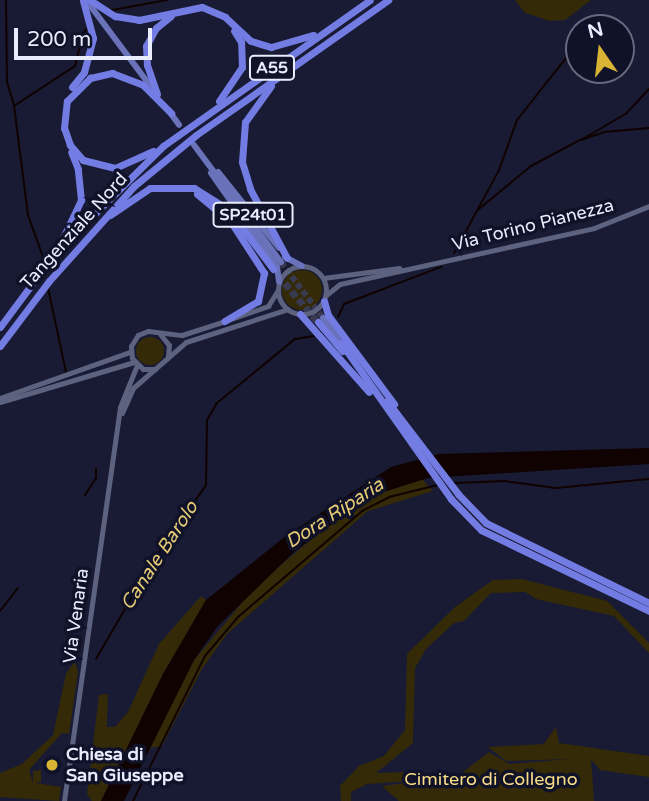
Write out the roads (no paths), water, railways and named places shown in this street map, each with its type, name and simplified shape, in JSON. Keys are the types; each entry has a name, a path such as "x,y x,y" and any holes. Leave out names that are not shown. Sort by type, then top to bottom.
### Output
{"highway":[{"path":"86,0 115,16 139,20 202,7 225,17 251,41 271,47 298,42 335,23"},
{"path":"55,253 81,200 78,169 63,139 60,119 63,101 91,55 93,38 86,0"},
{"name":"Tangenziale Nord","path":"0,327 55,253 163,146 370,0"},
{"name":"Tangenziale Nord","path":"0,345 98,223 184,144 388,0"},
{"path":"157,94 146,65 150,37 173,15 202,10 229,25 241,42 242,55 239,76 209,113"},
{"path":"163,146 129,164 93,165 70,145 64,128 65,109 81,84 112,73 142,85 171,113"},
{"path":"278,78 245,122 242,149 250,189 284,260"},
{"path":"98,223 150,188 187,188 223,204 273,269"},
{"path":"187,188 223,213 264,270 261,296 225,321"},
{"path":"325,299 328,314 409,436 454,496 498,540 649,611"},
{"path":"300,314 400,422"},
{"path":"320,320 400,422"},
{"path":"341,342 400,422"},
{"path":"341,342 354,365"},
{"path":"454,496 502,533 649,603"}],"main road":[{"path":"86,0 179,125"},
{"name":"SP24t01","path":"194,145 206,161 226,179 284,260 302,266"},
{"name":"SP24t01","path":"206,161 217,184 278,267 279,286"},
{"name":"Via Torino Pianezza","path":"325,299 340,284 594,228 649,206"},
{"path":"302,266 313,268 323,278 325,299 313,311 300,314 288,309 200,335 178,347 155,369 136,364 0,400 130,352 138,335 182,335 268,306 286,272 302,266"},
{"name":"Via Torino Pianezza","path":"323,278 422,266"},
{"path":"279,286 288,309"},
{"path":"320,320 341,342"},
{"path":"160,334 169,345 167,359"},
{"path":"130,352 136,364"},
{"name":"Via Venaria","path":"64,801 120,407 136,364"},
{"name":"Via Venaria","path":"116,436 130,392 155,369"}],"water":[{"name":"Dora Riparia","path":"649,448 649,464 428,478 371,496 295,551 218,626 194,660 124,801 101,801 163,674 206,600 287,535 391,467 439,454"}],"waterway":[{"path":"6,0 7,82 14,105"},
{"path":"112,10 167,0"},
{"path":"43,257 28,215 14,106 75,66 83,33 88,28"},
{"name":"Canale Barolo","path":"454,253 499,170 517,120 565,59"},
{"path":"649,89 627,113 581,140 604,132 649,128"},
{"path":"479,209 531,166 580,140"},
{"name":"Canale Barolo","path":"338,317 344,304 441,267"},
{"path":"48,288 66,372"},
{"name":"Canale Barolo","path":"96,659 150,566 206,485 207,420 217,403 295,339 314,336"},
{"path":"85,495 96,478 96,469"},
{"path":"454,483 505,481 556,488 649,479"},
{"name":"Dora Riparia","path":"133,801 205,656 238,617 362,511 389,497 438,485"},
{"path":"0,611 18,588"}],"tunnel":[{"path":"281,262 323,318"},
{"path":"278,275 318,322"}],"place":[{"name":"Chiesa di San Giuseppe","path":"52,765"}],"park label":[{"name":"Cimitero di Collegno","path":"491,779"}]}
